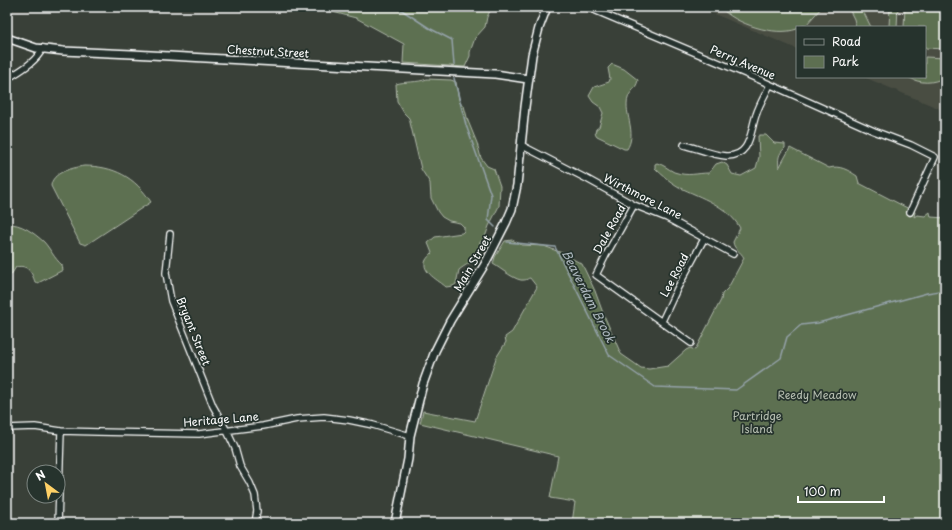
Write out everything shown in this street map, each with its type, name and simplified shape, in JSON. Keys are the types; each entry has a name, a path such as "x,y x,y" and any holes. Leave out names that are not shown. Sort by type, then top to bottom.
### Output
{"street":[{"name":"Main Street","path":"395,523 408,459 410,436 423,384 435,350 450,321 485,264 512,208 517,185 528,79 536,42 547,7"},
{"name":"Perry Avenue","path":"587,7 911,145 935,157 910,212"},
{"name":"Chestnut Street","path":"7,38 43,48 63,51 495,74 528,79"},
{"path":"7,79 34,61 39,56 43,48"},
{"path":"684,145 728,156 741,151 750,140 755,116 770,85"},
{"name":"Wirthmore Lane","path":"521,145 634,205 666,218 733,254"},
{"name":"Dale Road","path":"634,205 596,275 644,310 662,321"},
{"name":"Bryant Street","path":"170,234 166,273 169,296 213,406 227,431 235,448 240,466 255,495 257,511 255,523"},
{"name":"Lee Road","path":"662,321 677,289 704,239"},
{"path":"662,321 691,343"},
{"name":"Heritage Lane","path":"7,428 35,427 61,431 199,434 227,431 297,419 324,417 373,425 410,436"},
{"path":"58,523 61,431"}],"shaded area":[{"path":"698,7 945,7 945,111 866,78 926,78 926,26 796,26 796,49"}],"green space":[{"path":"313,7 492,7 487,17 485,27 475,38 465,67 403,63 404,44 356,18"},
{"path":"720,7 822,7 806,25 796,26 796,29 788,31 767,30 745,24"},
{"path":"848,7 867,7 864,13 870,26 856,26"},
{"path":"890,7 898,7 897,26 889,26"},
{"path":"905,7 945,7 945,49 926,48 926,26 904,26"},
{"path":"926,57 945,58 945,77 931,82 922,82 910,78 926,78"},
{"path":"612,64 624,69 638,80 627,100 631,138 627,149 597,136 595,133 596,129 599,127 603,113 600,107 593,102 589,96 594,87 609,82 610,79 608,68"},
{"path":"427,79 451,80 456,82 459,100 464,106 481,158 487,166 494,169 500,186 499,206 484,240 480,242 479,253 471,262 459,270 456,284 446,287 432,276 426,268 426,260 432,253 428,243 435,237 462,233 464,231 464,227 460,223 449,221 442,217 438,212 431,198 430,183 421,169 409,118 404,113 397,101 396,84"},
{"name":"Reedy Meadow","path":"766,135 774,143 785,144 785,148 779,157 779,168 790,148 829,168 840,168 850,172 857,176 859,183 915,212 914,217 917,215 925,216 930,212 931,217 945,218 945,523 572,523 575,502 550,498 558,456 420,423 423,411 475,421 496,358 506,342 505,337 512,332 537,287 530,278 526,280 517,279 493,264 495,257 505,241 512,240 522,245 544,246 562,253 582,264 621,354 641,368 649,369 668,366 686,350 690,348 695,350 721,300 722,294 728,288 744,258 733,242 740,228 735,220 721,208 669,181 655,168 655,164 657,163 674,172 688,175 709,173 716,164 722,162 727,165 732,174 741,176 756,168 759,157 758,136"},
{"path":"84,166 105,168 123,175 138,186 151,202 86,245 80,243 51,186 52,181 59,174"},
{"path":"7,224 17,225 32,232 44,242 62,265 63,270 38,283 35,282 29,270 20,266 16,267 11,275 7,276"}],"waterway":[{"name":"Beaverdam Brook","path":"397,7 429,28 452,40 454,65"},
{"name":"Beaverdam Brook","path":"454,78 466,125 491,195 488,220 495,227"},
{"name":"Beaverdam Brook","path":"507,242 555,247 609,355 655,387 736,390 781,358 787,337 801,325 818,323 927,293 945,290"}],"park label":[{"name":"Partridge Island","path":"757,421"}]}
